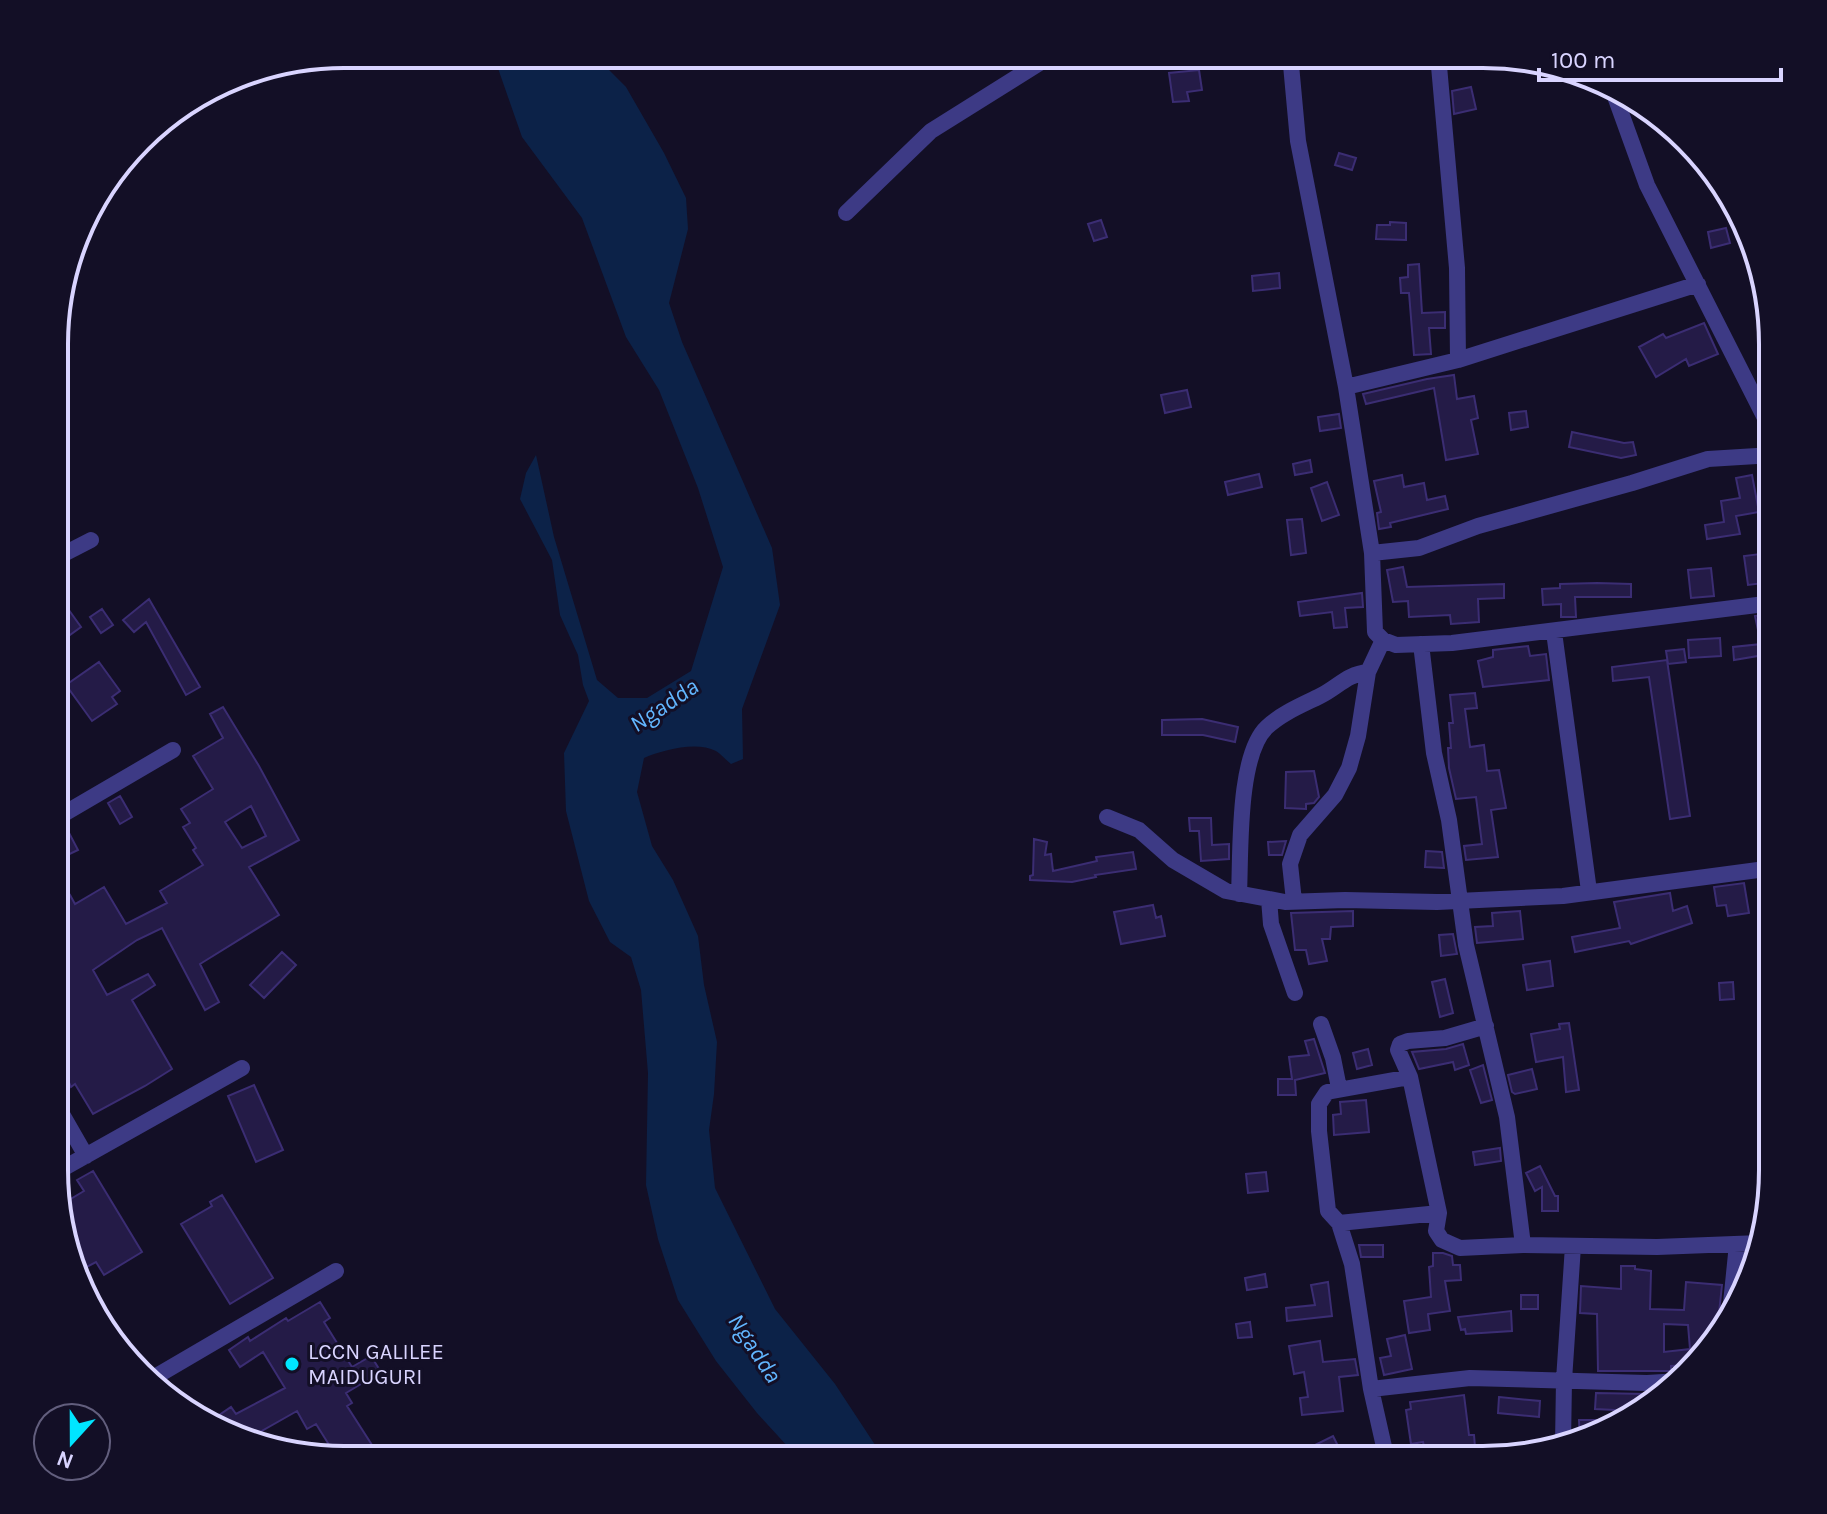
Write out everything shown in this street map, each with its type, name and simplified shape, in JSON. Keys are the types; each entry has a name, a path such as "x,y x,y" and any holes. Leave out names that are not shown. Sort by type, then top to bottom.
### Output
{"street":[{"path":"846,213 931,131 1031,69"},
{"path":"1291,69 1298,141 1346,387 1372,553 1375,632 1383,640 1396,645 1421,644 1554,632 1758,605"},
{"path":"1439,69 1457,268 1458,360"},
{"path":"1618,103 1647,185 1758,404"},
{"path":"1346,387 1458,360 1698,284"},
{"path":"1372,553 1419,548 1478,526 1708,459 1758,456"},
{"path":"68,552 91,540"},
{"path":"1554,632 1589,891"},
{"path":"1294,901 1290,864 1300,835 1335,795 1349,768 1358,736 1368,672 1383,640"},
{"path":"1421,644 1434,753 1449,820 1458,901 1507,1117 1523,1245"},
{"path":"1239,894 1243,795 1256,742 1265,728 1283,715 1327,693 1352,674 1368,672"},
{"path":"69,811 173,750"},
{"path":"1107,817 1139,830 1173,860 1226,891 1269,899 1458,901 1563,896 1759,870"},
{"path":"1269,899 1271,924 1295,993"},
{"path":"1321,1024 1339,1088"},
{"path":"1486,1026 1445,1038 1408,1041 1400,1044 1398,1050 1410,1077 1439,1213 1436,1231 1442,1240 1460,1248 1748,1244"},
{"path":"69,1165 242,1068"},
{"path":"1384,1445 1371,1389 1352,1264 1339,1223 1328,1211 1319,1131 1322,1096 1339,1088 1410,1077"},
{"path":"69,1126 86,1156"},
{"path":"1339,1223 1439,1213"},
{"path":"1732,1289 1737,1244"},
{"path":"1563,1434 1573,1246"},
{"path":"159,1374 336,1271"},
{"path":"1371,1389 1470,1378 1660,1381"}],"water":[{"name":"Ngadda","path":"498,68 607,68 626,87 686,198 688,229 669,303 682,342 772,548 780,605 742,709 743,759 731,764 716,751 699,747 660,752 644,758 637,792 652,846 673,880 698,936 704,985 717,1042 709,1130 715,1188 775,1309 835,1384 875,1446 787,1446 716,1361 678,1300 658,1239 646,1185 648,1073 641,990 631,957 610,942 589,901 566,811 564,753 589,701 578,655 560,615 552,560 520,499 526,473 536,455 554,537 597,680 618,698 647,698 691,671 723,567 698,488 659,390 626,337 582,218 522,137"}],"building":[{"path":"1199,70 1202,90 1187,92 1189,101 1173,102 1169,73"},
{"path":"1471,87 1476,109 1454,114 1452,91"},
{"path":"1339,153 1356,158 1352,170 1335,165"},
{"path":"1101,220 1107,237 1094,241 1088,224"},
{"path":"1390,222 1406,223 1406,240 1376,239 1377,225 1390,225"},
{"path":"1726,228 1730,243 1711,248 1708,232"},
{"path":"1419,264 1422,313 1445,312 1445,328 1429,328 1431,354 1414,355 1409,293 1401,293 1400,278 1408,277 1408,265"},
{"path":"1279,273 1280,288 1253,291 1252,276"},
{"path":"1704,323 1718,354 1689,366 1686,359 1656,377 1639,347 1663,334 1666,338"},
{"path":"1454,375 1457,399 1474,396 1478,418 1471,420 1478,454 1446,460 1434,388 1366,404 1363,394 1427,379"},
{"path":"1187,390 1191,407 1165,413 1161,395"},
{"path":"1526,411 1528,427 1511,430 1509,413"},
{"path":"1339,414 1341,428 1320,431 1318,417"},
{"path":"1572,432 1624,443 1633,442 1636,455 1621,458 1569,447"},
{"path":"1310,460 1312,472 1295,475 1293,464"},
{"path":"1259,474 1262,487 1228,495 1225,482"},
{"path":"1402,475 1404,487 1424,483 1427,500 1445,496 1448,509 1390,523 1391,527 1379,529 1377,513 1381,512 1374,481"},
{"path":"1752,475 1758,512 1736,516 1740,534 1707,539 1705,525 1724,522 1721,501 1740,498 1736,478"},
{"path":"1327,482 1339,515 1322,521 1311,488"},
{"path":"1302,519 1306,553 1291,555 1287,520"},
{"path":"1758,554 1758,584 1748,585 1744,556"},
{"path":"1403,567 1407,587 1504,584 1504,598 1478,599 1479,622 1451,624 1450,615 1409,617 1408,601 1393,602 1387,570"},
{"path":"1711,568 1714,596 1691,598 1688,570"},
{"path":"1560,584 1631,584 1631,597 1575,597 1576,617 1561,617 1561,604 1543,605 1542,589 1560,588"},
{"path":"1362,593 1363,607 1345,608 1347,627 1334,628 1332,612 1300,616 1298,602"},
{"path":"149,599 200,687 186,695 146,622 134,632 123,620"},
{"path":"68,609 81,627 68,636"},
{"path":"102,609 113,625 101,633 90,617"},
{"path":"1720,638 1721,656 1689,658 1688,640"},
{"path":"1758,644 1758,656 1734,660 1733,647"},
{"path":"1528,646 1530,656 1546,654 1549,680 1483,687 1478,661 1493,657 1493,650"},
{"path":"1684,649 1686,662 1668,664 1666,651"},
{"path":"1667,660 1690,816 1670,819 1649,677 1613,681 1612,667"},
{"path":"99,662 120,691 112,697 117,704 92,721 68,688 68,683"},
{"path":"1475,693 1477,708 1465,709 1470,747 1484,745 1487,771 1499,770 1506,808 1491,810 1498,857 1466,860 1464,846 1482,844 1476,797 1456,799 1449,768 1449,723 1453,723 1450,695"},
{"path":"223,707 299,840 249,867 279,915 200,964 219,1002 205,1010 162,928 137,940 93,970 107,995 148,974 155,985 132,1000 172,1069 93,1114 75,1084 71,1087 69,1082 69,896 75,904 104,887 126,924 167,903 160,891 203,865 183,827 190,823 181,809 213,789 193,756 223,738 210,714","holes":["251,806 266,836 242,848 225,822"]},
{"path":"1202,719 1238,727 1235,742 1203,735 1162,735 1162,720"},
{"path":"1314,771 1319,797 1314,803 1306,804 1306,809 1285,808 1286,772"},
{"path":"120,796 132,817 120,824 108,803"},
{"path":"1189,818 1211,818 1212,845 1229,844 1229,859 1201,861 1199,831 1190,831"},
{"path":"69,832 78,850 69,854"},
{"path":"1034,839 1047,842 1045,855 1051,854 1053,871 1097,861 1096,857 1133,852 1136,869 1072,882 1030,880 1033,875"},
{"path":"1286,841 1282,855 1269,855 1268,842"},
{"path":"1426,851 1442,852 1444,868 1425,867"},
{"path":"1744,883 1749,913 1728,916 1726,905 1717,906 1714,887"},
{"path":"1670,893 1673,911 1687,906 1692,923 1631,944 1629,941 1575,952 1572,937 1620,928 1614,902"},
{"path":"1153,905 1156,918 1161,916 1165,936 1121,944 1114,912"},
{"path":"1353,911 1353,926 1331,927 1330,939 1322,939 1327,961 1309,964 1306,950 1295,950 1291,913"},
{"path":"1520,911 1523,939 1477,943 1475,927 1493,926 1492,913"},
{"path":"1453,934 1457,954 1441,956 1439,935"},
{"path":"282,952 296,965 264,998 250,985"},
{"path":"1550,961 1553,986 1527,990 1523,965"},
{"path":"1445,979 1453,1013 1440,1017 1432,982"},
{"path":"1733,982 1734,999 1720,1000 1719,983"},
{"path":"1569,1023 1579,1090 1566,1092 1563,1057 1536,1062 1531,1034 1560,1029 1559,1024"},
{"path":"1314,1039 1325,1073 1295,1080 1296,1095 1278,1095 1278,1079 1292,1079 1289,1057 1309,1055 1305,1041"},
{"path":"1463,1044 1469,1065 1455,1070 1453,1062 1419,1069 1412,1052 1446,1049"},
{"path":"1368,1049 1372,1065 1357,1069 1353,1053"},
{"path":"1483,1065 1492,1100 1481,1103 1470,1070"},
{"path":"1532,1069 1537,1089 1512,1092 1508,1075"},
{"path":"254,1085 283,1150 256,1162 228,1096"},
{"path":"1366,1100 1369,1132 1334,1135 1333,1115 1341,1114 1340,1102"},
{"path":"1500,1148 1501,1161 1475,1165 1473,1152"},
{"path":"1540,1166 1555,1196 1558,1196 1558,1211 1542,1211 1542,1187 1535,1191 1526,1173"},
{"path":"93,1171 142,1252 104,1275 96,1262 86,1267 73,1224 70,1199 84,1191 77,1180"},
{"path":"1266,1172 1268,1191 1248,1193 1246,1174"},
{"path":"222,1195 273,1278 230,1304 181,1224 212,1206 210,1202"},
{"path":"1359,1245 1383,1245 1383,1257 1361,1257"},
{"path":"1433,1253 1452,1256 1453,1265 1460,1265 1461,1280 1445,1281 1450,1311 1428,1314 1430,1330 1409,1333 1404,1301 1431,1297 1429,1267 1433,1266"},
{"path":"1621,1266 1635,1266 1635,1269 1651,1271 1650,1309 1684,1310 1686,1282 1722,1285 1719,1313 1713,1324 1678,1365 1671,1366 1671,1371 1598,1371 1597,1314 1580,1313 1581,1286 1621,1289","holes":["1664,1324 1688,1325 1690,1349 1664,1352"]},
{"path":"1265,1274 1267,1287 1247,1290 1245,1278"},
{"path":"1328,1282 1332,1316 1287,1321 1286,1308 1315,1305 1311,1285"},
{"path":"1521,1295 1538,1295 1538,1309 1521,1309"},
{"path":"320,1302 330,1318 324,1322 352,1367 371,1356 381,1372 346,1393 352,1403 347,1406 373,1446 329,1445 316,1424 307,1429 297,1411 259,1432 218,1416 231,1407 236,1414 285,1388 263,1352 240,1367 229,1350 248,1337 250,1341 286,1318 288,1321"},
{"path":"1511,1311 1512,1331 1466,1334 1465,1329 1461,1330 1458,1317"},
{"path":"1250,1322 1252,1337 1238,1338 1236,1324"},
{"path":"1405,1335 1412,1369 1384,1375 1380,1358 1391,1356 1387,1339"},
{"path":"1320,1341 1323,1362 1355,1359 1358,1375 1339,1377 1343,1411 1302,1415 1300,1398 1308,1397 1304,1372 1294,1374 1289,1346"},
{"path":"1596,1393 1645,1394 1619,1410 1595,1409"},
{"path":"1464,1395 1469,1435 1474,1435 1475,1445 1411,1444 1406,1410 1411,1409 1410,1402"},
{"path":"1499,1397 1540,1401 1539,1417 1498,1413"},
{"path":"1579,1420 1598,1420 1598,1421 1579,1428"},
{"path":"1333,1436 1338,1445 1315,1445"}],"place":[{"name":"LCCN GALILEE MAIDUGURI","path":"292,1364"}]}
